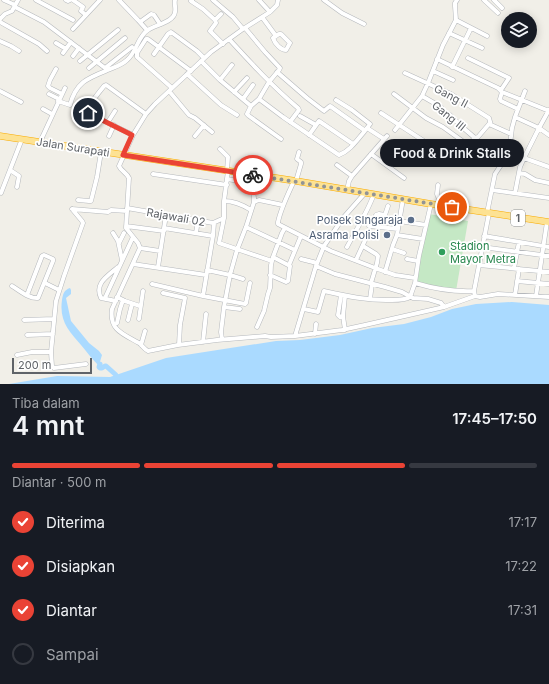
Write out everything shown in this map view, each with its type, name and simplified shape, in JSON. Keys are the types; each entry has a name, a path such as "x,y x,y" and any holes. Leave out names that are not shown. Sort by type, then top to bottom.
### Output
{"highway":[{"name":"Jalan Surapati","path":"0,136 295,181 548,222"}],"street":[{"path":"4,0 44,22 105,68 132,47"},
{"path":"0,19 2,13 12,11 18,0"},
{"path":"36,0 73,20"},
{"path":"66,0 70,0"},
{"path":"73,0 83,7 81,11 86,15"},
{"path":"73,29 100,0"},
{"path":"119,0 147,30"},
{"path":"49,94 70,105 75,91 84,82 124,62 133,54 140,39 147,30 174,16 175,0"},
{"path":"192,0 191,1 215,20"},
{"path":"214,0 233,17 279,67 279,70 269,82 259,99 251,106 247,115 281,139"},
{"path":"259,0 270,12"},
{"path":"278,0 274,9 222,44 170,89 146,114 132,135 119,166 129,178 126,230 138,243 140,248 112,309 111,315 114,324 120,332 148,351 222,339 265,336 295,336 345,330 431,310 475,296 480,297 498,294 549,297"},
{"path":"324,0 342,14 364,24"},
{"path":"395,130 422,96 449,32 456,20 455,6 457,0"},
{"path":"484,0 498,13"},
{"path":"494,0 502,8"},
{"path":"140,22 151,14 154,15 160,24"},
{"path":"221,14 215,20 216,23 210,31 222,44"},
{"path":"262,17 276,36"},
{"path":"456,20 487,36"},
{"path":"0,22 39,44 48,51"},
{"path":"452,66 471,28"},
{"path":"80,61 118,30"},
{"path":"154,54 171,32 197,52 220,80 251,106"},
{"path":"449,32 482,48"},
{"path":"89,68 125,38"},
{"path":"212,132 189,115 170,89 137,56 146,39 148,39 189,73 221,105 237,115"},
{"path":"229,39 269,82 298,108 290,122"},
{"path":"0,41 19,51"},
{"path":"56,43 64,51 71,42"},
{"path":"73,56 79,48"},
{"path":"468,58 509,78 500,98 501,101 518,109"},
{"path":"437,59 502,91 549,111 524,158 514,192"},
{"path":"220,80 232,66"},
{"path":"56,69 48,86 62,94"},
{"path":"432,71 453,80"},
{"path":"277,72 324,111 329,106 366,129 386,137 352,176 347,190"},
{"name":"Gang II","path":"406,73 451,94 489,118 491,125"},
{"path":"234,92 247,78"},
{"path":"243,100 253,85"},
{"path":"132,135 87,112 95,98 104,86 106,86 146,114"},
{"path":"40,142 65,88"},
{"path":"0,91 21,102"},
{"path":"475,296 474,290 495,174 509,153 514,117 526,91"},
{"path":"394,94 426,118 443,127 468,145"},
{"name":"Gang III","path":"422,96 441,107 443,111 450,115 475,138"},
{"path":"259,99 339,155 347,151 359,139 370,123 336,100"},
{"path":"43,109 52,114"},
{"path":"108,122 115,111"},
{"path":"381,113 453,160 475,138 478,137 488,125 511,134"},
{"path":"300,116 316,125"},
{"path":"514,117 549,134"},
{"path":"309,135 319,121 353,144"},
{"path":"109,136 114,125"},
{"path":"195,136 204,125"},
{"path":"1,193 22,139"},
{"path":"220,150 228,157 228,179 224,201 224,218 219,243 237,250 289,265"},
{"path":"78,200 89,202 91,200 101,152"},
{"path":"299,152 297,159 301,162 301,164 278,222 285,228 332,251 386,272 440,290 458,292 474,290"},
{"path":"371,154 404,178"},
{"path":"524,158 549,167"},
{"path":"336,165 352,176"},
{"path":"10,170 20,176 18,187"},
{"path":"519,173 525,174 535,180 549,183"},
{"path":"153,174 226,185"},
{"path":"222,339 224,307 230,275 254,202 251,183 228,179"},
{"path":"438,185 437,194 439,205"},
{"path":"492,190 549,198"},
{"path":"295,336 324,246 343,218 365,193"},
{"path":"347,248 368,209 374,194"},
{"path":"386,272 397,235 403,199"},
{"path":"254,202 259,200 284,205"},
{"path":"224,201 239,203 251,210"},
{"path":"410,297 415,281 431,204"},
{"path":"388,206 385,214 377,214 372,226 398,229"},
{"name":"Rajawali 02","path":"59,290 83,223 72,209 108,212 111,210 127,209 214,223 224,218"},
{"path":"158,267 166,215"},
{"path":"196,233 198,220"},
{"path":"399,221 426,225"},
{"path":"536,296 548,222"},
{"path":"203,296 214,223"},
{"path":"126,226 164,229 213,236"},
{"path":"246,227 295,250"},
{"path":"257,327 264,311 270,288 272,259 285,228"},
{"path":"113,233 119,244 122,261"},
{"path":"119,244 124,233"},
{"path":"397,235 423,239"},
{"path":"270,275 287,282 290,267 289,265 301,236"},
{"path":"356,260 367,236"},
{"path":"484,236 549,247"},
{"path":"105,298 133,238"},
{"path":"515,295 517,280 517,251 519,242"},
{"path":"362,246 378,255 378,261 371,283 370,299"},
{"path":"482,246 549,256"},
{"path":"140,248 160,251"},
{"path":"392,249 404,253"},
{"path":"12,286 27,295 38,298 53,260 51,258 44,255 40,259 27,295"},
{"path":"301,259 335,274 402,292 410,297 428,299 441,303 444,306"},
{"path":"407,259 418,261"},
{"path":"133,264 230,275 243,279"},
{"path":"479,265 549,272"},
{"path":"120,266 101,282 99,286 101,298 123,300 140,306"},
{"path":"517,280 549,284"},
{"path":"45,283 59,290 56,301 51,352 52,366 54,368 86,364"},
{"path":"152,284 245,304 250,283"},
{"path":"139,319 143,291"},
{"path":"304,309 318,312 324,291 382,300 405,299 410,297"},
{"path":"163,293 185,297 180,325 179,345"},
{"path":"343,295 338,315 341,317 343,316 345,330"},
{"path":"117,323 123,300"},
{"path":"128,320 132,304"},
{"path":"224,307 240,309"},
{"path":"204,342 206,314"},
{"path":"24,320 54,320"},
{"path":"315,334 316,324"},
{"path":"141,345 145,331"},
{"path":"27,335 53,334"},
{"path":"17,355 32,352 51,352"}],"green space":[{"name":"Stadion Mayor Metra","path":"429,214 468,221 456,291 416,283"}],"water":[{"path":"70,288 71,294 66,298 71,321 89,343 102,355 99,365 73,335 64,320 61,307 62,298 65,291"},
{"path":"512,302 549,305 549,384 9,384 57,376 110,377 166,358 276,341 300,340 340,335 372,328 404,324 431,317 452,309 476,304"}],"waterway":[{"path":"100,364 100,368 106,366 116,375"}],"way so far":[{"path":"253,175 452,207"}],"place":[{"name":"Food & Drink Stalls","path":"452,207"},
{"name":"Polsek SIngaraja","path":"411,220"},
{"name":"Asrama Polisi","path":"387,235"},
{"name":"Stadion Mayor Metra","path":"442,252"}],"route":[{"path":"88,113 132,135 123,155 253,175"}]}
